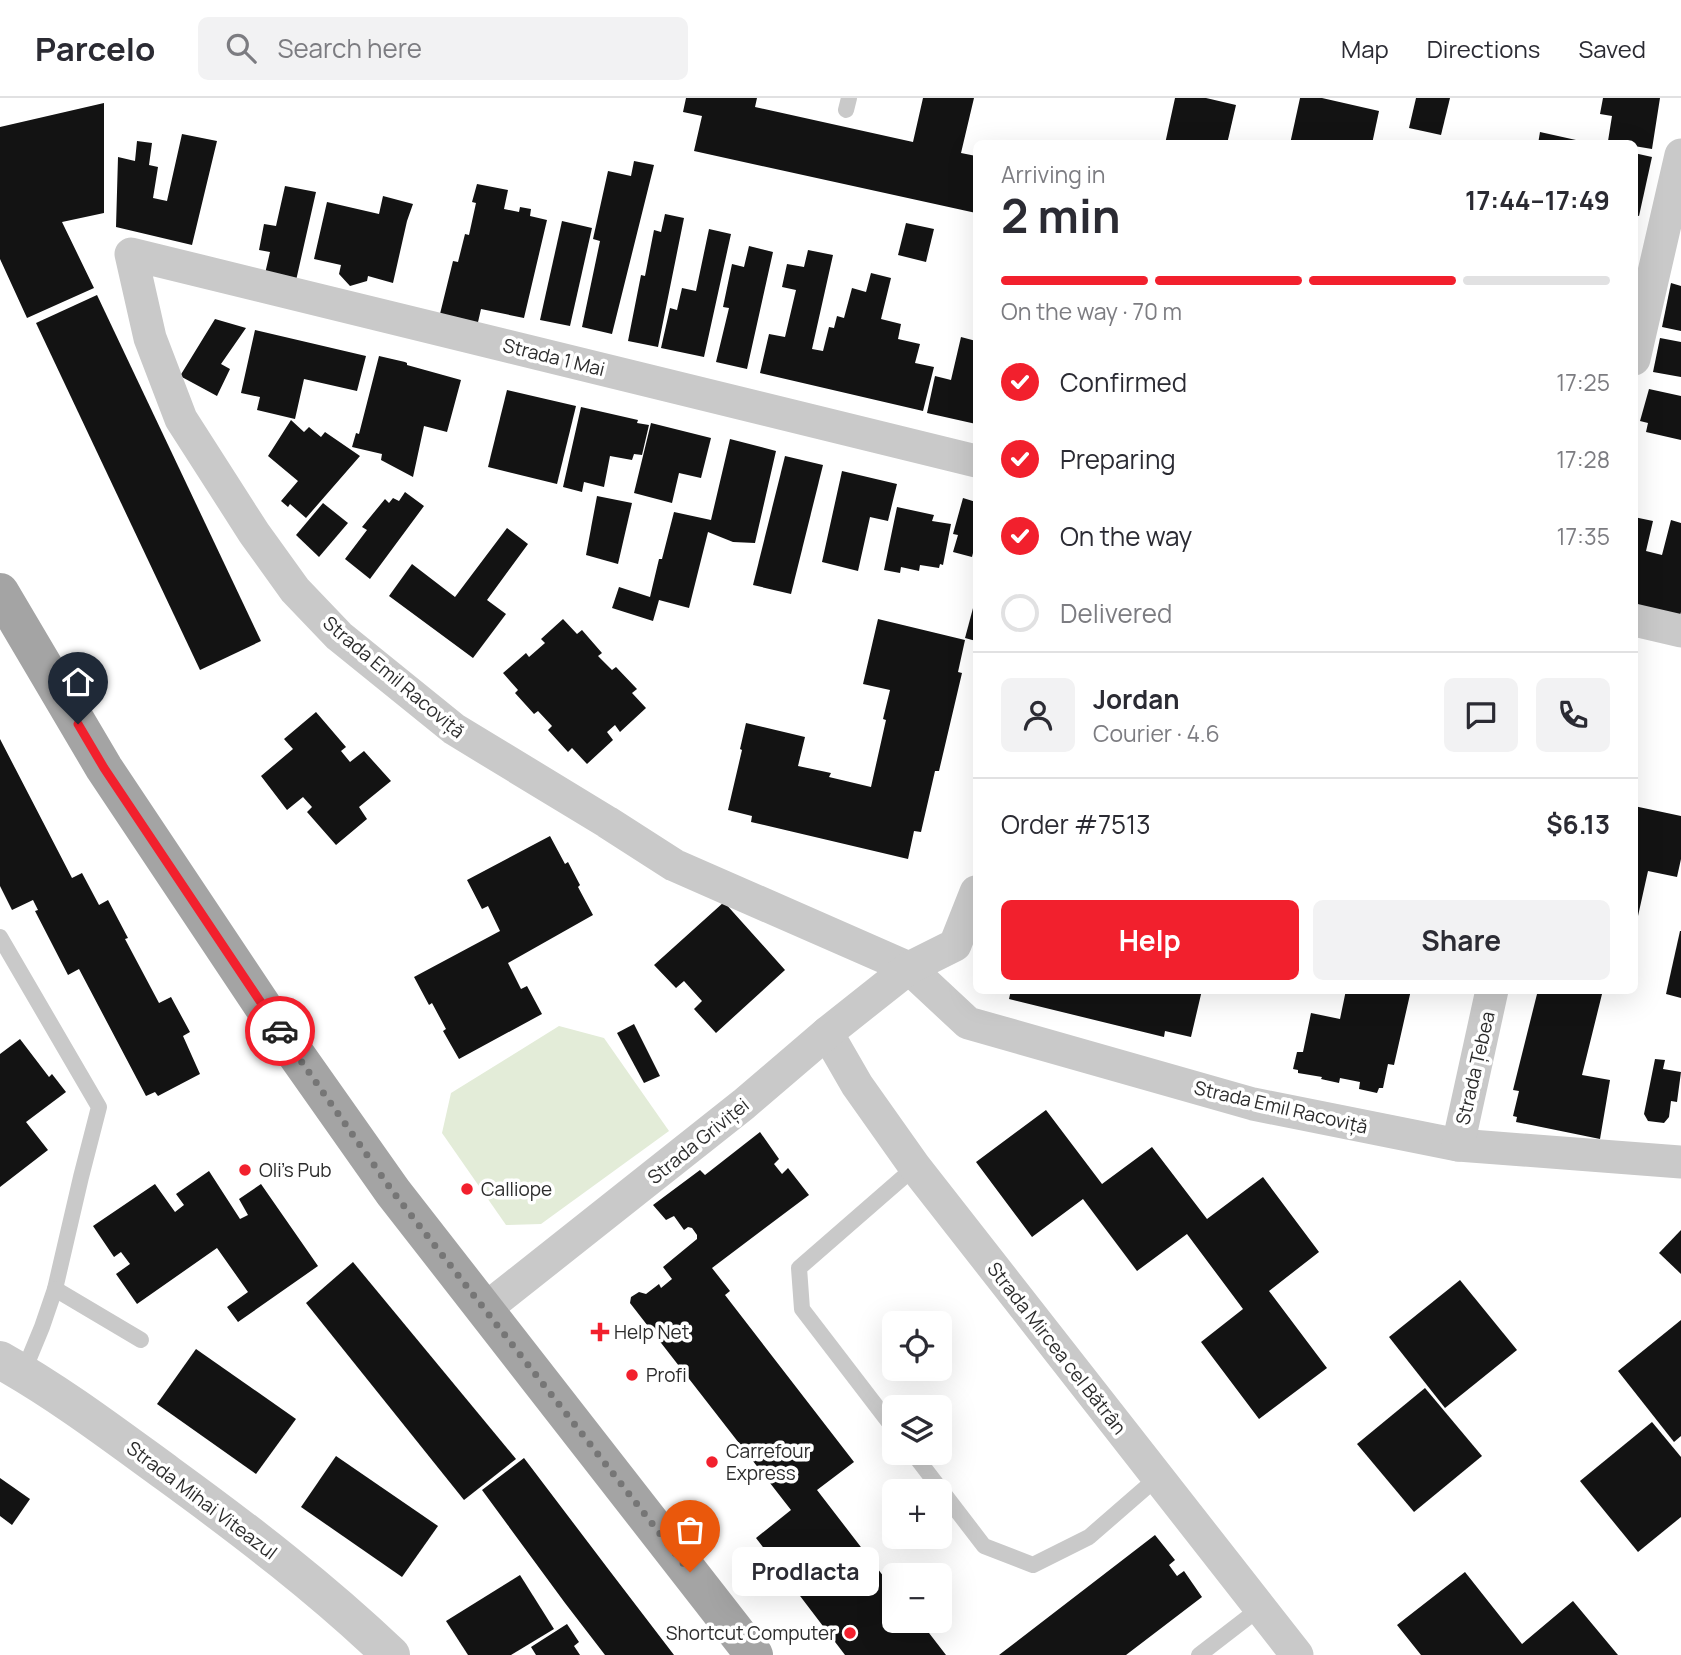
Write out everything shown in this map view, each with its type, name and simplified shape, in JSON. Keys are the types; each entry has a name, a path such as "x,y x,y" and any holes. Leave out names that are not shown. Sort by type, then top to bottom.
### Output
{"main road":[{"path":"0,592 104,768 276,1026 393,1192 754,1655"}],"street":[{"path":"1638,342 1681,155"},
{"name":"Strada 1 Mai","path":"131,254 973,460"},
{"name":"Strada Emil Racoviță","path":"131,254 150,338 181,419 254,533 295,590 339,636 454,729 674,865 909,968 968,1023 1253,1104 1458,1145 1681,1162"},
{"path":"1638,621 1681,631"},
{"path":"909,968 955,945 973,900"},
{"name":"Strada Griviței","path":"484,1310 744,1104 909,968"},
{"name":"Strada Țebea","path":"1458,1145 1491,994"},
{"name":"Strada Mircea cel Bătrân","path":"827,1033 857,1084 915,1167 1297,1655"},
{"name":"Strada Mihai Viteazul","path":"11,1366 114,1434 230,1520 331,1600 391,1655"}],"lane":[{"path":"0,937 99,1107 55,1289 42,1326 11,1366"},
{"path":"882,1413 802,1309 799,1268 915,1167"},
{"path":"55,1289 141,1340"},
{"path":"922,1465 984,1546 1033,1565 1089,1537 1158,1478"},
{"path":"1199,1655 1260,1608"}],"green space":[{"path":"559,1026 604,1038 669,1131 541,1224 506,1225 442,1133 451,1093"}],"building":[{"path":"686,98 757,98 755,107 913,142 923,98 974,98 961,153 973,155 973,212 694,151 702,116 683,112"},
{"path":"1175,98 1206,98 1236,105 1228,140 1166,140"},
{"path":"1300,98 1322,98 1379,111 1373,140 1291,140"},
{"path":"1416,98 1450,98 1441,135 1409,128"},
{"path":"1603,98 1660,98 1652,149 1638,147 1638,140 1608,140 1612,116 1600,114"},
{"path":"104,103 104,213 62,222 94,288 27,318 0,259 0,127"},
{"path":"1540,132 1576,140 1539,140"},
{"path":"182,134 217,141 192,245 116,227 118,157 135,161 137,141 152,143 149,165 158,167 153,198 167,201"},
{"path":"1638,154 1652,157 1638,216"},
{"path":"634,161 654,165 612,334 582,327 600,241 593,239 608,171 631,176"},
{"path":"477,184 508,190 504,209 519,212 520,207 531,209 530,216 547,220 524,318 481,309 476,331 438,322 453,261 458,262 465,234 469,235 476,203 472,202"},
{"path":"285,186 316,192 295,285 264,278 270,252 259,250 264,224 276,226"},
{"path":"383,196 413,204 393,283 368,276 367,281 350,286 339,274 341,265 314,259 327,202 379,214"},
{"path":"665,214 684,218 658,347 628,341 641,275 645,276 654,230 661,232"},
{"path":"562,221 592,228 570,326 540,320"},
{"path":"906,223 934,229 926,262 898,255"},
{"path":"709,229 731,234 704,357 661,348 670,308 677,310 682,288 696,291"},
{"path":"749,246 773,252 747,369 716,362 729,308 723,307 732,264 744,267"},
{"path":"808,250 833,255 812,349 823,351 829,327 834,328 837,316 844,318 852,288 866,292 871,273 891,278 881,319 901,324 898,339 920,344 915,363 934,367 923,411 760,373 769,334 785,337 796,290 782,287 787,264 804,267"},
{"path":"1671,283 1681,286 1681,331 1662,327"},
{"path":"97,295 261,641 200,670 36,323"},
{"path":"215,319 246,328 221,364 230,369 217,396 180,376"},
{"path":"255,330 366,356 357,391 304,379 295,419 257,410 260,397 241,393"},
{"path":"961,337 973,340 973,423 927,413 935,376 951,380"},
{"path":"1660,338 1681,342 1681,377 1653,372"},
{"path":"379,356 461,380 447,432 424,426 413,477 381,460 382,454 352,447 356,433 359,434"},
{"path":"1649,389 1681,396 1681,440 1646,432 1648,423 1640,421"},
{"path":"507,390 576,406 557,484 488,467"},
{"path":"581,407 649,425 642,455 634,454 632,460 610,456 604,487 584,482 582,492 563,487"},
{"path":"291,420 304,432 309,427 321,437 325,432 360,456 306,518 290,504 288,507 281,501 298,481 268,456"},
{"path":"651,423 711,438 701,478 679,473 672,503 634,493"},
{"path":"730,439 776,451 755,543 733,542 708,532 689,608 659,600 653,621 612,608 619,587 650,597 674,512 711,520"},
{"path":"785,456 823,465 791,594 753,585"},
{"path":"842,471 897,484 888,521 870,517 858,571 822,562"},
{"path":"405,492 424,506 370,579 345,559 367,530 362,527 385,499 389,503 393,498 399,501"},
{"path":"597,496 632,503 618,564 586,555"},
{"path":"963,498 973,501 972,557 953,552 958,535 953,534"},
{"path":"323,503 348,523 319,557 296,535"},
{"path":"897,507 934,515 932,521 951,524 943,565 940,564 939,568 920,565 919,571 901,567 900,573 884,570"},
{"path":"1638,518 1653,521 1646,551 1662,555 1671,520 1681,523 1679,619 1638,609"},
{"path":"507,528 528,544 487,600 506,614 473,658 389,596 412,564 455,597"},
{"path":"973,608 973,640 965,638"},
{"path":"563,619 577,634 582,630 602,653 598,656 612,670 616,667 637,689 632,693 646,708 620,732 615,725 607,732 613,740 587,764 572,748 568,752 548,730 552,726 538,711 534,714 515,693 518,690 503,673 526,653 529,657 545,643 541,639"},
{"path":"878,619 965,640 958,672 962,673 939,771 935,771 921,832 914,831 908,859 751,822 752,816 728,810 746,723 805,737 798,766 831,773 829,777 871,787 890,690 863,684"},
{"path":"316,712 346,747 341,751 350,762 364,751 391,781 359,807 367,819 336,845 307,812 312,807 303,797 287,810 261,776 293,749 284,739"},
{"path":"0,739 72,878 82,873 99,905 108,900 159,1003 171,997 190,1032 183,1036 200,1074 158,1096 155,1092 146,1096 79,969 68,975 35,911 38,910 33,900 12,910 0,886"},
{"path":"1638,807 1681,816 1681,859 1677,877 1648,871 1638,916"},
{"path":"550,836 565,864 568,862 593,915 508,963 521,989 527,986 542,1014 459,1059 443,1031 446,1029 432,1003 429,1005 414,977 500,931 488,906 482,909 467,880"},
{"path":"724,902 785,970 716,1033 694,1009 702,1001 684,981 676,988 654,965"},
{"path":"1681,931 1681,998 1666,994"},
{"path":"1010,994 1201,994 1191,1037 1165,1031 1164,1037 1009,999"},
{"path":"1345,994 1410,994 1394,1065 1388,1064 1383,1088 1379,1088 1377,1093 1359,1089 1360,1082 1340,1078 1339,1083 1298,1073 1298,1070 1293,1069 1297,1052 1303,1052 1311,1013 1340,1019"},
{"path":"1537,994 1602,994 1582,1075 1610,1080 1600,1139 1516,1122 1517,1117 1513,1116 1519,1091 1513,1090"},
{"path":"634,1024 660,1076 644,1083 617,1033"},
{"path":"20,1039 49,1077 52,1074 66,1092 26,1122 48,1150 0,1187 0,1054"},
{"path":"1655,1059 1665,1060 1663,1069 1681,1072 1677,1102 1671,1101 1669,1117 1664,1123 1648,1121 1644,1114"},
{"path":"1046,1110 1102,1184 1152,1147 1207,1219 1263,1177 1319,1252 1269,1291 1327,1368 1259,1419 1201,1342 1243,1309 1187,1234 1137,1271 1083,1199 1032,1237 976,1162"},
{"path":"760,1132 779,1159 774,1164 782,1174 788,1168 809,1195 712,1268 730,1291 725,1295 854,1462 817,1490 882,1574 882,1633 929,1633 946,1655 845,1655 756,1538 791,1510 630,1303 631,1297 639,1292 646,1294 659,1284 661,1288 672,1279 663,1267 697,1239 692,1228 684,1230 674,1216 666,1220 653,1205 700,1170 705,1175"},
{"path":"209,1171 240,1219 248,1215 239,1199 261,1184 318,1266 238,1322 227,1307 248,1292 217,1248 137,1304 116,1274 130,1264 121,1252 114,1257 93,1226 155,1184 175,1212 184,1205 176,1194"},
{"path":"1681,1230 1681,1274 1659,1253"},
{"path":"353,1262 516,1459 464,1500 306,1303"},
{"path":"1460,1280 1517,1350 1445,1408 1389,1337"},
{"path":"1681,1320 1681,1436 1674,1442 1618,1371"},
{"path":"196,1349 296,1419 256,1474 157,1404"},
{"path":"1425,1388 1482,1456 1414,1512 1357,1444"},
{"path":"1652,1422 1681,1457 1681,1517 1638,1552 1580,1481"},
{"path":"336,1456 438,1526 402,1577 301,1507"},
{"path":"524,1458 674,1655 605,1655 565,1603 482,1490"},
{"path":"0,1478 30,1499 12,1525 0,1516"},
{"path":"1155,1535 1175,1560 1169,1565 1177,1576 1184,1571 1202,1597 1126,1655 999,1655"},
{"path":"1465,1572 1522,1644 1573,1601 1618,1655 1421,1655 1397,1625"},
{"path":"520,1575 554,1629 511,1655 468,1655 446,1621"},
{"path":"567,1624 579,1642 574,1646 580,1655 536,1655 531,1647"}],"way so far":[{"path":"280,1031 393,1192 690,1572"}],"place":[{"name":"Oli's Pub","path":"245,1170"},
{"name":"Calliope","path":"467,1189"},
{"name":"Help Net","path":"600,1332"},
{"name":"Profi","path":"632,1375"},
{"name":"Carrefour Express","path":"712,1462"},
{"name":"Prodlacta","path":"690,1572"},
{"name":"Shortcut Computer","path":"850,1633"}],"route":[{"path":"78,724 104,768 280,1031"}]}
